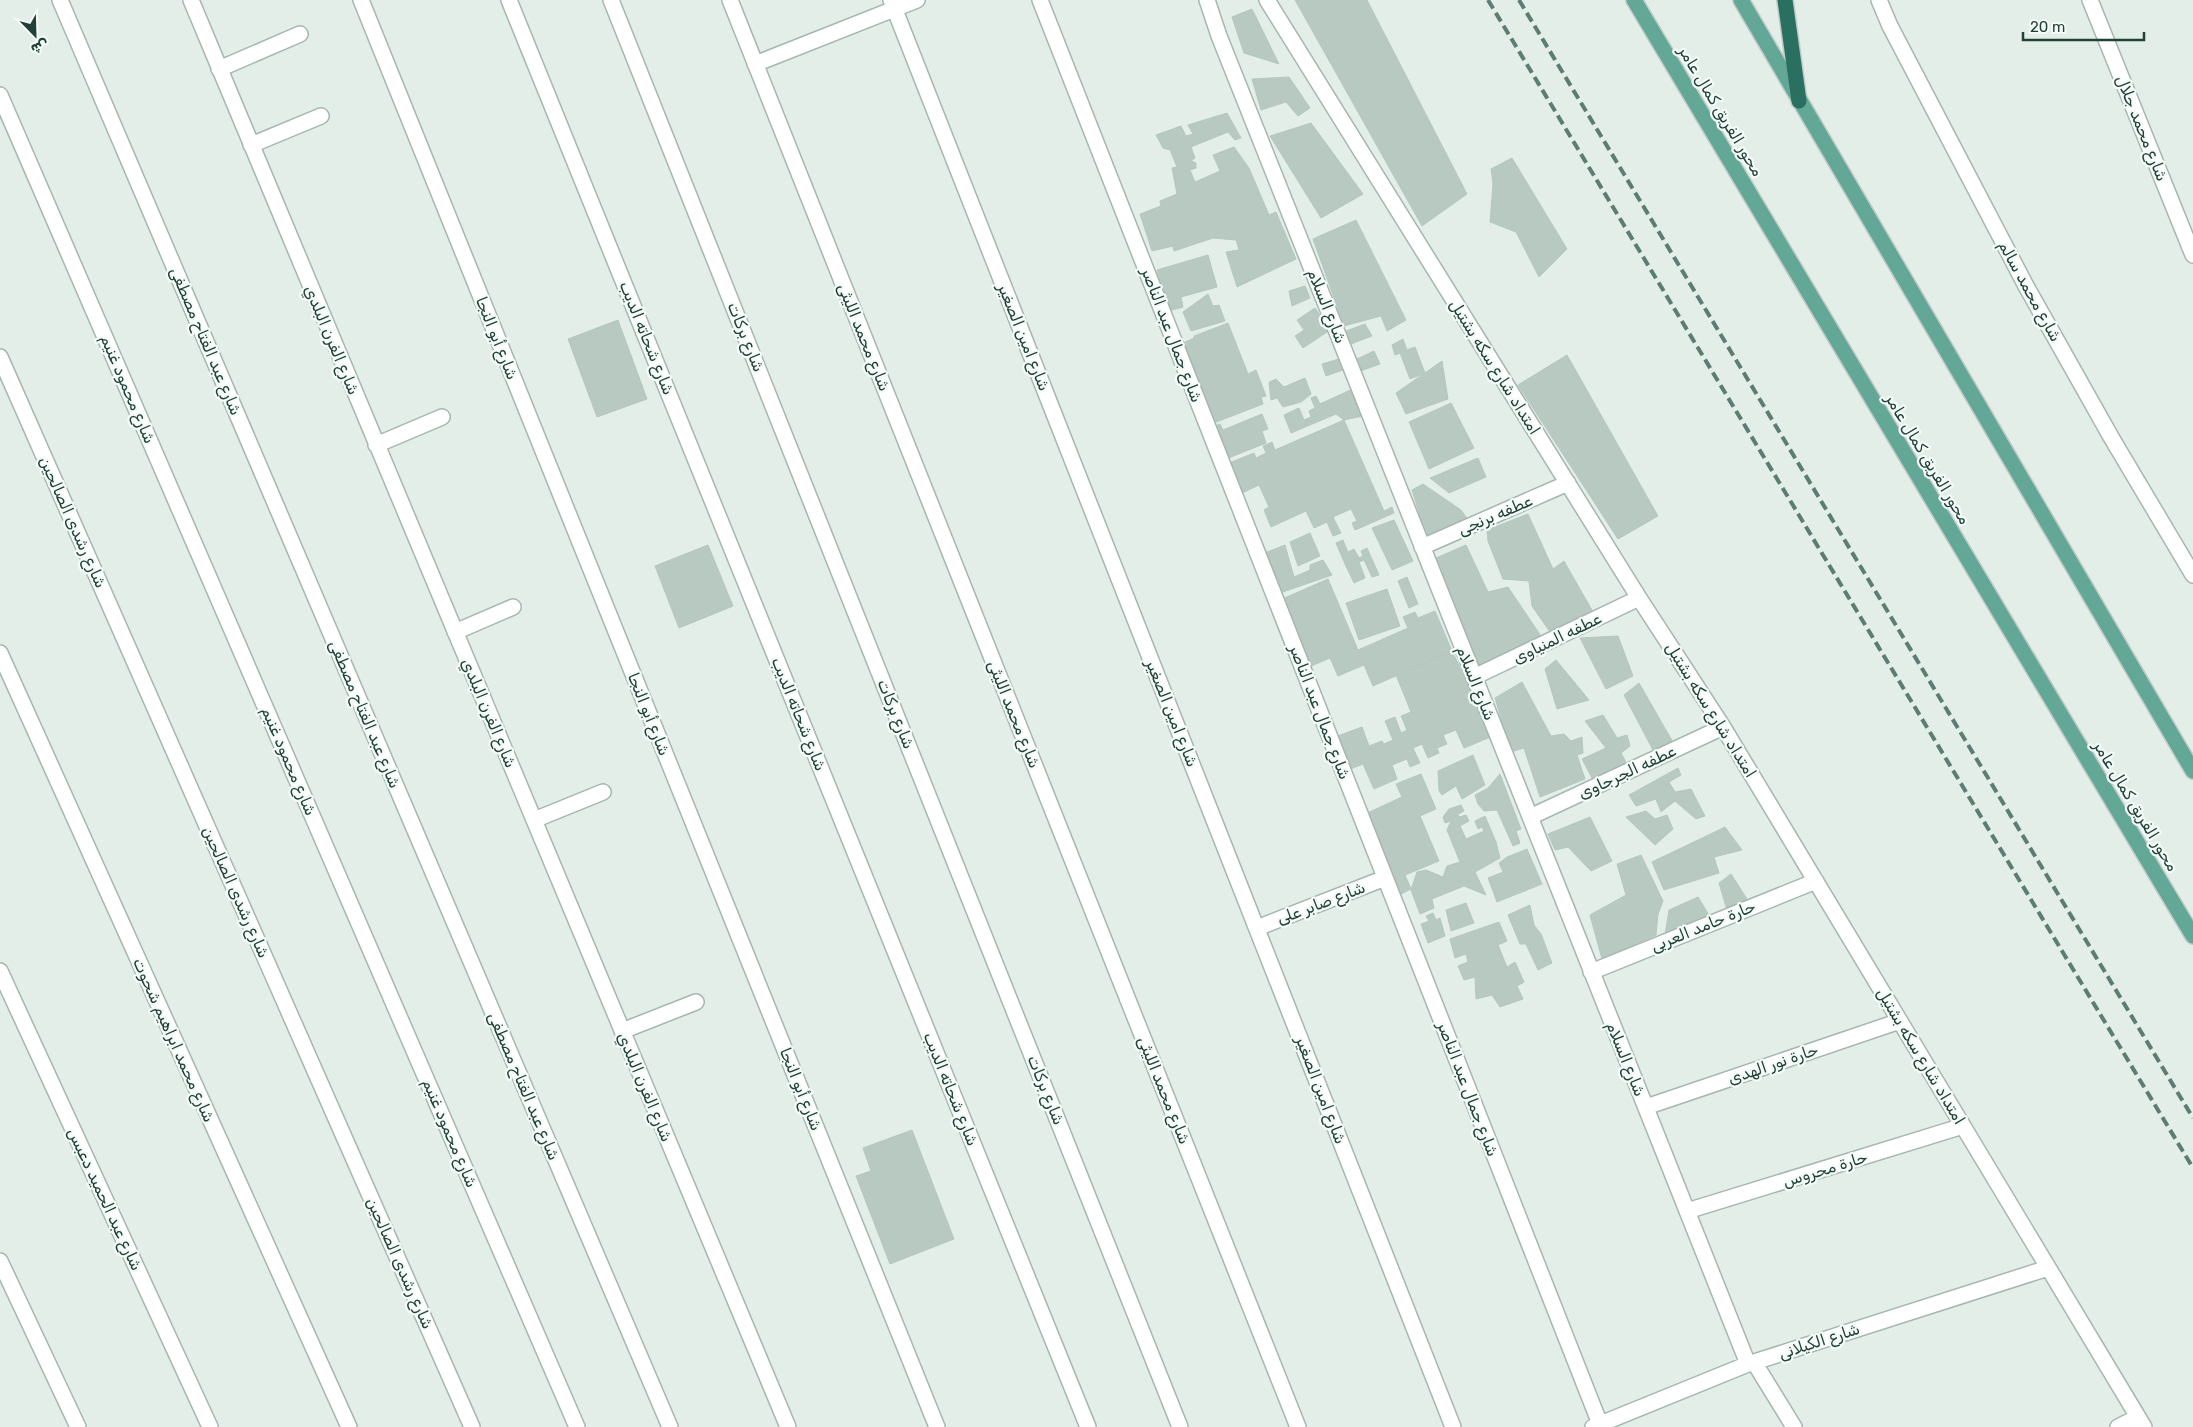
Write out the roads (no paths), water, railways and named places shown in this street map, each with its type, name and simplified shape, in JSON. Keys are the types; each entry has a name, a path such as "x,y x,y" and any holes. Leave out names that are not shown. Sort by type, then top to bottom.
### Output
{"highway":[{"path":"1785,0 1800,101"}],"main road":[{"name":"محور الفريق كمال عامر","path":"1634,0 2193,936"},
{"path":"1740,0 2193,771"}],"street":[{"name":"شارع عبد الفتاح مصطفى","path":"60,0 670,1427"},
{"name":"شارع الفرن البلدي","path":"190,0 788,1427"},
{"name":"شارع أبو النجا","path":"361,0 937,1427"},
{"name":"شارع شحاته الديب","path":"509,0 1088,1427"},
{"name":"شارع بركات","path":"611,0 1180,1427"},
{"name":"شارع محمد الليثى","path":"730,0 1298,1427"},
{"path":"756,64 893,4 917,0"},
{"name":"شارع جمال عبد الناصر","path":"1040,0 1386,878 1604,1424"},
{"name":"شارع السلام","path":"1207,0 1219,36 1686,1211 1751,1363 1794,1427"},
{"name":"امتداد شارع سكه بشتيل","path":"1267,0 1639,598 1723,727 2141,1422"},
{"name":"شارع محمد سالم","path":"1879,0 1917,80 2026,286 2111,437 2193,575"},
{"name":"شارع محمد جلال","path":"2090,0 2193,255"},
{"name":"شارع امين الصغير","path":"893,4 1453,1427"},
{"path":"219,69 300,34"},
{"name":"شارع محمود غنيم","path":"0,95 577,1427"},
{"path":"251,144 321,116"},
{"name":"شارع رشدى الصالحين","path":"0,357 472,1427"},
{"path":"376,444 442,417"},
{"name":"عطفه برنجى","path":"1422,547 1568,484"},
{"name":"عطفه المنياوى","path":"1474,677 1639,598"},
{"path":"455,632 513,606"},
{"name":"شارع محمد ابراهيم شحوت","path":"0,654 349,1427"},
{"name":"عطفه الجرجاوى","path":"1530,817 1723,727"},
{"path":"534,820 603,792"},
{"name":"شارع صابر على","path":"1257,928 1386,878"},
{"name":"حارة حامد العربى","path":"1591,972 1816,881"},
{"name":"شارع عبد الحميد دعبس","path":"0,971 210,1427"},
{"path":"622,1031 696,1002"},
{"name":"حارة نور الهدى","path":"1646,1107 1900,1021"},
{"name":"حارة محروس","path":"1686,1211 1963,1126"},
{"path":"0,1261 78,1427"},
{"name":"شارع الكيلانى","path":"1604,1424 1751,1363 2048,1268"},
{"path":"2118,1427 2141,1422"}],"railway":[{"path":"1488,0 2193,1168"},
{"path":"1519,0 2193,1118"}]}
